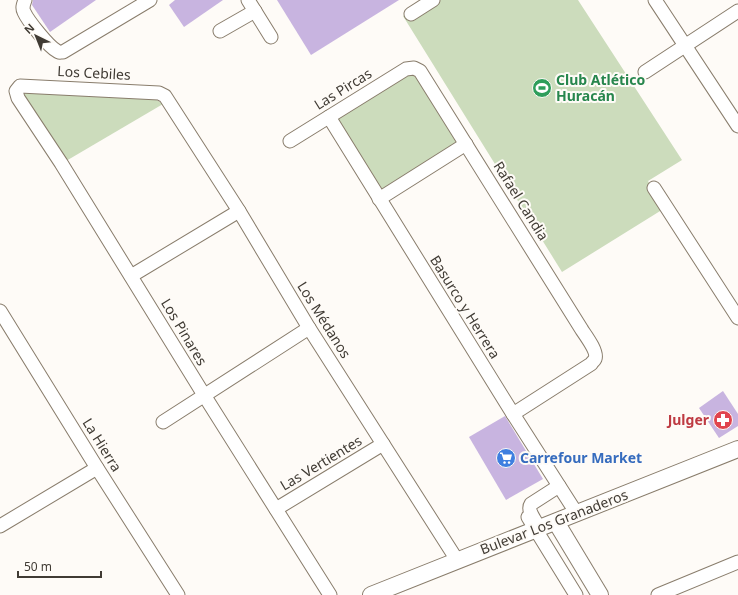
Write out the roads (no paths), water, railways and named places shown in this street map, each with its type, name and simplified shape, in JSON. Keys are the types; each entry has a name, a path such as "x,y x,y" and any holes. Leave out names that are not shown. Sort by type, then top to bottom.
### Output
{"main road":[{"name":"Bulevar Los Granaderos","path":"371,595 457,560 534,525 556,522 738,449"},
{"path":"556,522 600,595"}],"street":[{"path":"24,0 24,11 29,20 51,47 58,52 63,52 150,0"},
{"path":"411,14 433,0"},
{"path":"655,0 738,126"},
{"path":"220,31 251,5 271,36"},
{"path":"645,72 738,11"},
{"name":"Las Pircas","path":"290,141 406,69 414,68"},
{"name":"Rafael Candia","path":"414,68 420,71 582,330 596,355 595,359 590,364 513,414"},
{"name":"Los Cebiles","path":"20,86 152,92 165,96"},
{"name":"Los Pinares","path":"20,86 16,91 18,98 61,163 204,395 330,595"},
{"name":"Los Médanos","path":"165,96 238,211 309,328 457,560"},
{"name":"Basurco y Herrera","path":"329,117 576,514"},
{"path":"379,199 466,144"},
{"path":"654,188 738,318"},
{"path":"131,276 238,211"},
{"name":"La Hierra","path":"0,311 178,595"},
{"path":"163,422 309,328"},
{"name":"Las Vertientes","path":"276,509 383,444"},
{"path":"0,526 97,468"},
{"path":"559,486 531,504 529,507 534,525 576,595"},
{"path":"658,595 738,562"}],"place":[{"name":"Club Atlético Huracán","path":"542,88"},
{"name":"Julger","path":"723,420"},
{"name":"Carrefour Market","path":"506,458"}]}
